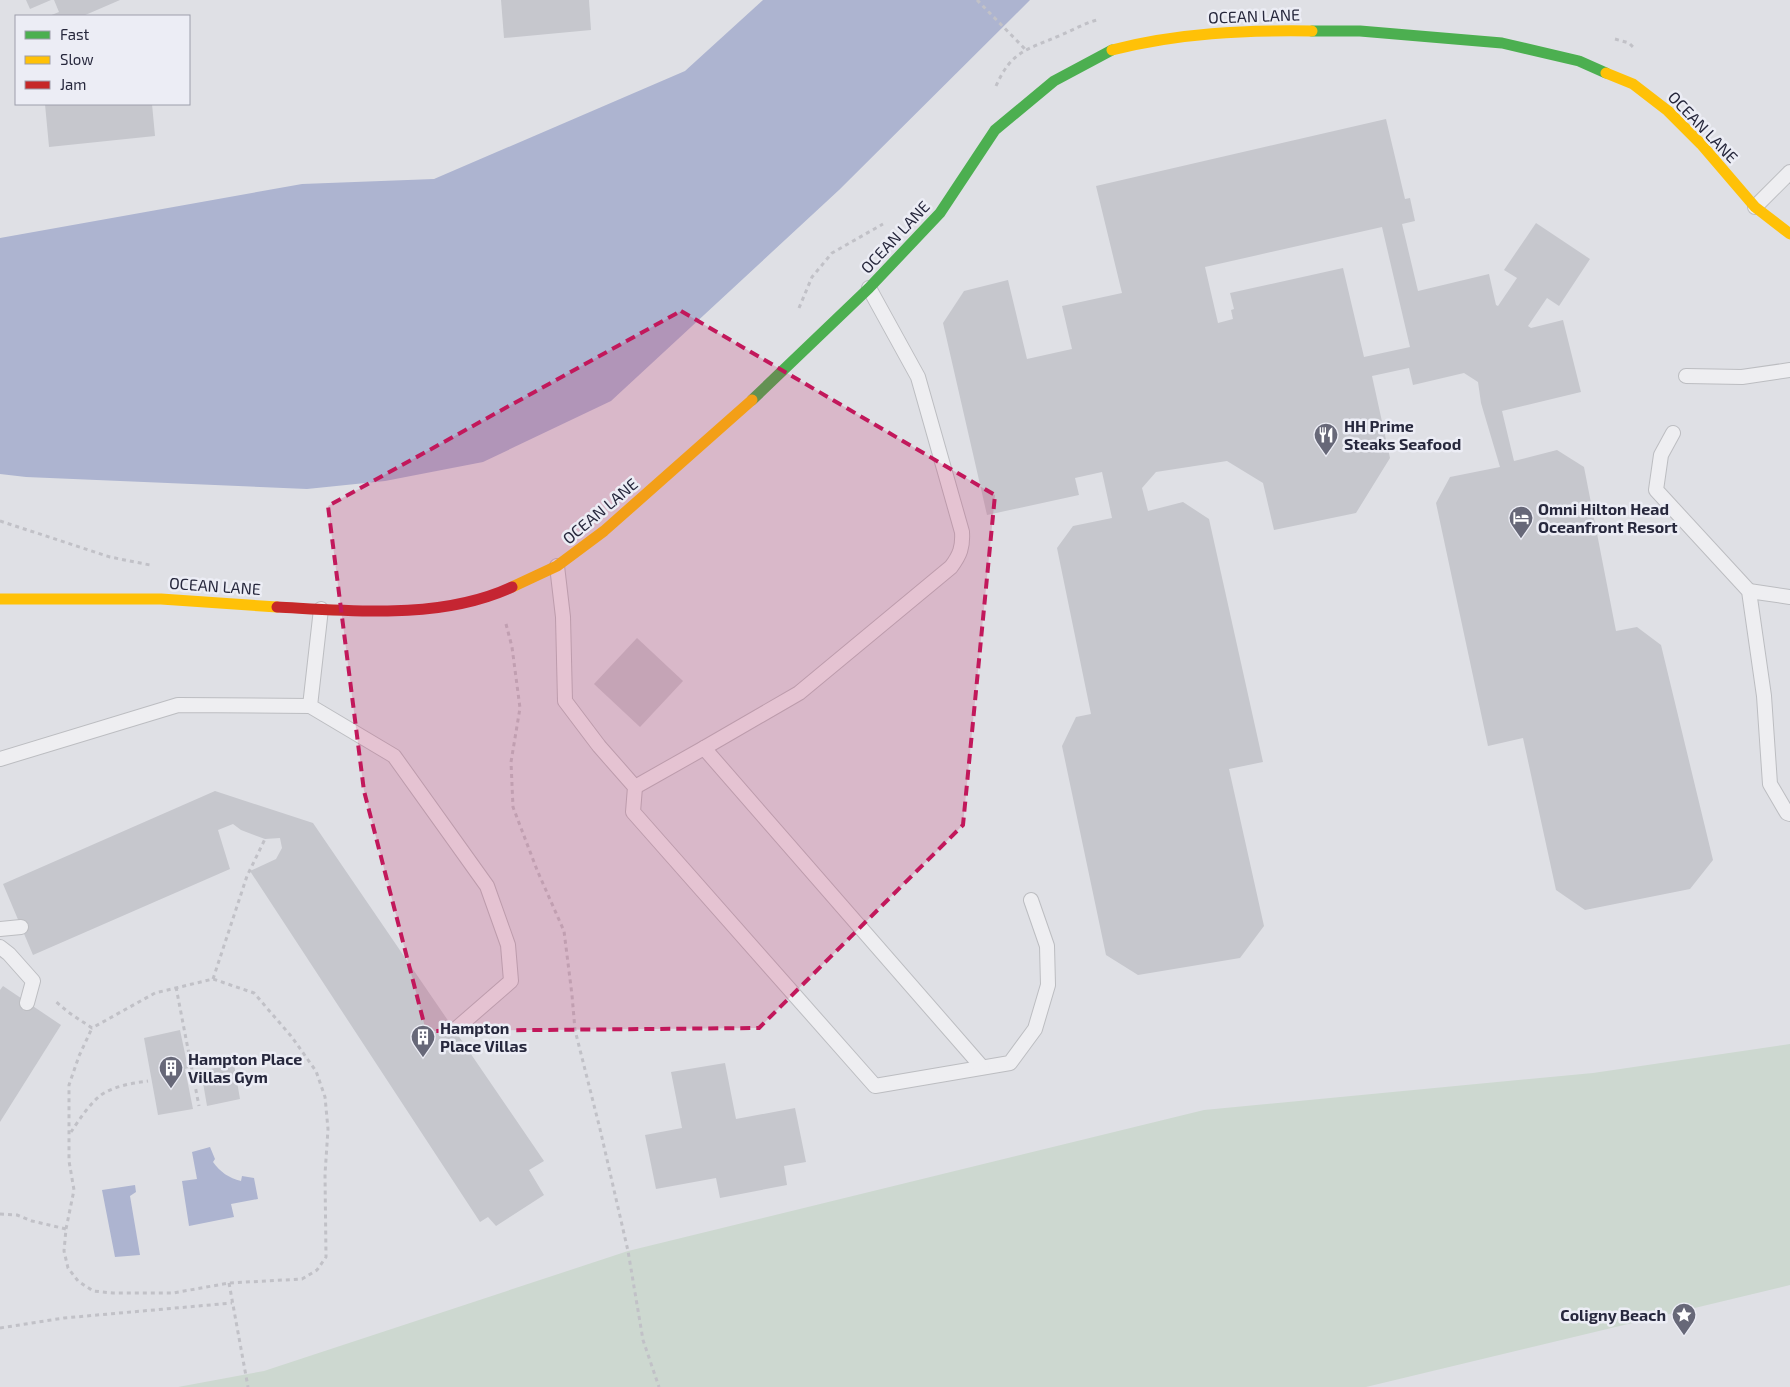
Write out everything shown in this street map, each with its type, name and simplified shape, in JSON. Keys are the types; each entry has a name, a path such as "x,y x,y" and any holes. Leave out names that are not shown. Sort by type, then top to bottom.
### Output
{"street":[{"name":"OCEAN LANE","path":"0,599 161,599 362,612 430,608 475,602 497,594 557,566 604,531 739,412 869,288 940,214 995,130 1054,81 1113,50 1174,37 1254,30 1360,31 1502,43 1579,61 1633,84 1668,111 1701,144 1755,207 1790,234"}],"lane":[{"path":"1755,207 1790,172"},
{"path":"635,787 799,693 951,568 959,556 963,544 962,532 918,377 869,288"},
{"path":"1686,376 1742,377 1790,370"},
{"path":"1673,433 1661,455 1656,490 1749,591 1764,696 1770,784 1787,813 1790,814"},
{"path":"557,566 563,616 565,701 599,746 635,787 633,812 875,1086 1010,1062 1035,1029 1048,985 1047,946 1031,900"},
{"path":"1749,591 1790,597"},
{"path":"310,706 321,609"},
{"path":"0,759 178,704 310,706 394,756 487,886 508,945 511,981 457,1028"},
{"path":"704,748 982,1067"},
{"path":"0,929 21,927"},
{"path":"0,947 9,954 33,981 27,1003"}],"path":[{"path":"977,0 1025,49"},
{"path":"993,92 1006,67 1025,49 1094,21 1104,19"},
{"path":"799,309 812,277 832,252 882,225 888,218"},
{"path":"0,521 110,557 158,566"},
{"path":"497,594 512,647 520,708 511,762 513,807 537,870 564,931 575,1030 628,1250 643,1340 659,1387"},
{"path":"213,979 244,885 265,839"},
{"path":"213,979 254,993 291,1036 316,1071 324,1097 328,1129 325,1174 326,1258 317,1270 302,1279 229,1283 172,1293 113,1293 93,1291 78,1281 68,1268 64,1251 66,1229 74,1190 69,1161 69,1085 79,1056 92,1028 155,993 176,987 213,979"},
{"path":"33,981 68,1012 92,1028"},
{"path":"176,987 200,1106"},
{"path":"70,1133 84,1113 105,1092 125,1085 148,1081"},
{"path":"0,1214 18,1215 32,1221 66,1229"},
{"path":"229,1283 248,1387"},
{"path":"0,1328 64,1318 232,1303"}],"highlighted area":[{"path":"681,311 995,495 963,825 759,1028 426,1031 364,791 328,506"}],"shaded area":[{"path":"1790,1044 1790,1285 1366,1387 178,1387 264,1371 628,1251 1204,1110 1593,1073"}],"water":[{"path":"763,0 1030,0 839,190 611,401 483,462 385,481 307,489 26,477 0,474 0,238 302,184 434,179 685,71"},
{"path":"210,1147 215,1159 213,1162 225,1174 241,1181 242,1176 254,1178 258,1199 231,1204 234,1217 189,1226 182,1181 197,1179 192,1152"},
{"path":"135,1185 136,1192 130,1196 140,1255 115,1257 102,1190"}],"building":[{"path":"26,0 51,0 30,9"},
{"path":"54,0 120,0 85,15 52,15 59,12"},
{"path":"501,0 589,0 591,30 504,38"},
{"path":"45,105 152,105 155,136 49,147"},
{"name":"Omni Hilton Head Oceanfront Resort","path":"1386,119 1405,199 1410,198 1415,221 1402,224 1418,291 1489,274 1496,305 1498,306 1517,278 1504,270 1536,223 1590,259 1559,306 1547,298 1528,326 1531,328 1563,320 1581,392 1502,411 1514,461 1557,450 1584,467 1616,631 1637,627 1661,645 1713,860 1690,889 1585,910 1556,890 1523,738 1488,746 1436,503 1450,477 1500,467 1481,403 1478,382 1464,373 1413,385 1409,368 1372,376 1390,458 1356,513 1274,530 1263,483 1227,461 1156,472 1142,488 1148,511 1183,502 1209,519 1263,762 1229,769 1264,926 1240,958 1138,975 1106,955 1062,746 1076,717 1091,714 1057,548 1073,526 1112,518 1102,472 1075,478 1079,495 987,515 943,323 964,291 1008,280 1027,359 1072,349 1062,306 1122,293 1096,186","holes":["1382,227 1410,347 1364,357 1343,268 1230,293 1234,309 1231,310 1233,319 1218,323 1205,267"]},
{"path":"637,638 683,681 640,727 594,684"},
{"name":"Hampton Place Villas","path":"215,791 313,823 544,1161 529,1170 544,1195 496,1226 488,1217 480,1222 250,871 276,859 282,848 280,838 265,839 241,830 233,824 218,830 230,869 33,955 3,884"},
{"path":"3,986 61,1025 0,1122 0,990"},
{"name":"Hampton Place Villas Gym","path":"180,1030 188,1068 185,1069 193,1109 158,1115 144,1038"},
{"path":"725,1063 736,1119 795,1108 806,1162 784,1166 787,1185 720,1198 716,1178 656,1189 645,1135 682,1128 671,1072"},
{"path":"234,1064 240,1099 207,1106 201,1071"}],"traffic: fast":[{"path":"1312,31 1360,31 1502,43 1579,61 1606,73"},
{"path":"752,400 869,288 940,213 995,130 1054,81 1112,50"}],"traffic: slow":[{"path":"1112,50 1187,36 1262,31 1312,31"},
{"path":"1606,73 1633,84 1668,111 1701,144 1755,207 1790,234"},
{"path":"512,587 557,566 604,531 752,400"},
{"path":"0,599 161,599 277,607"}],"traffic: jam":[{"path":"277,607 366,611 426,609 456,605 512,587"}],"place":[{"name":"HH Prime Steaks Seafood","path":"1326,456"},
{"name":"Omni Hilton Head Oceanfront Resort","path":"1521,539"},
{"name":"Hampton Place Villas","path":"423,1058"},
{"name":"Hampton Place Villas Gym","path":"171,1089"},
{"name":"Coligny Beach","path":"1684,1336"}]}
